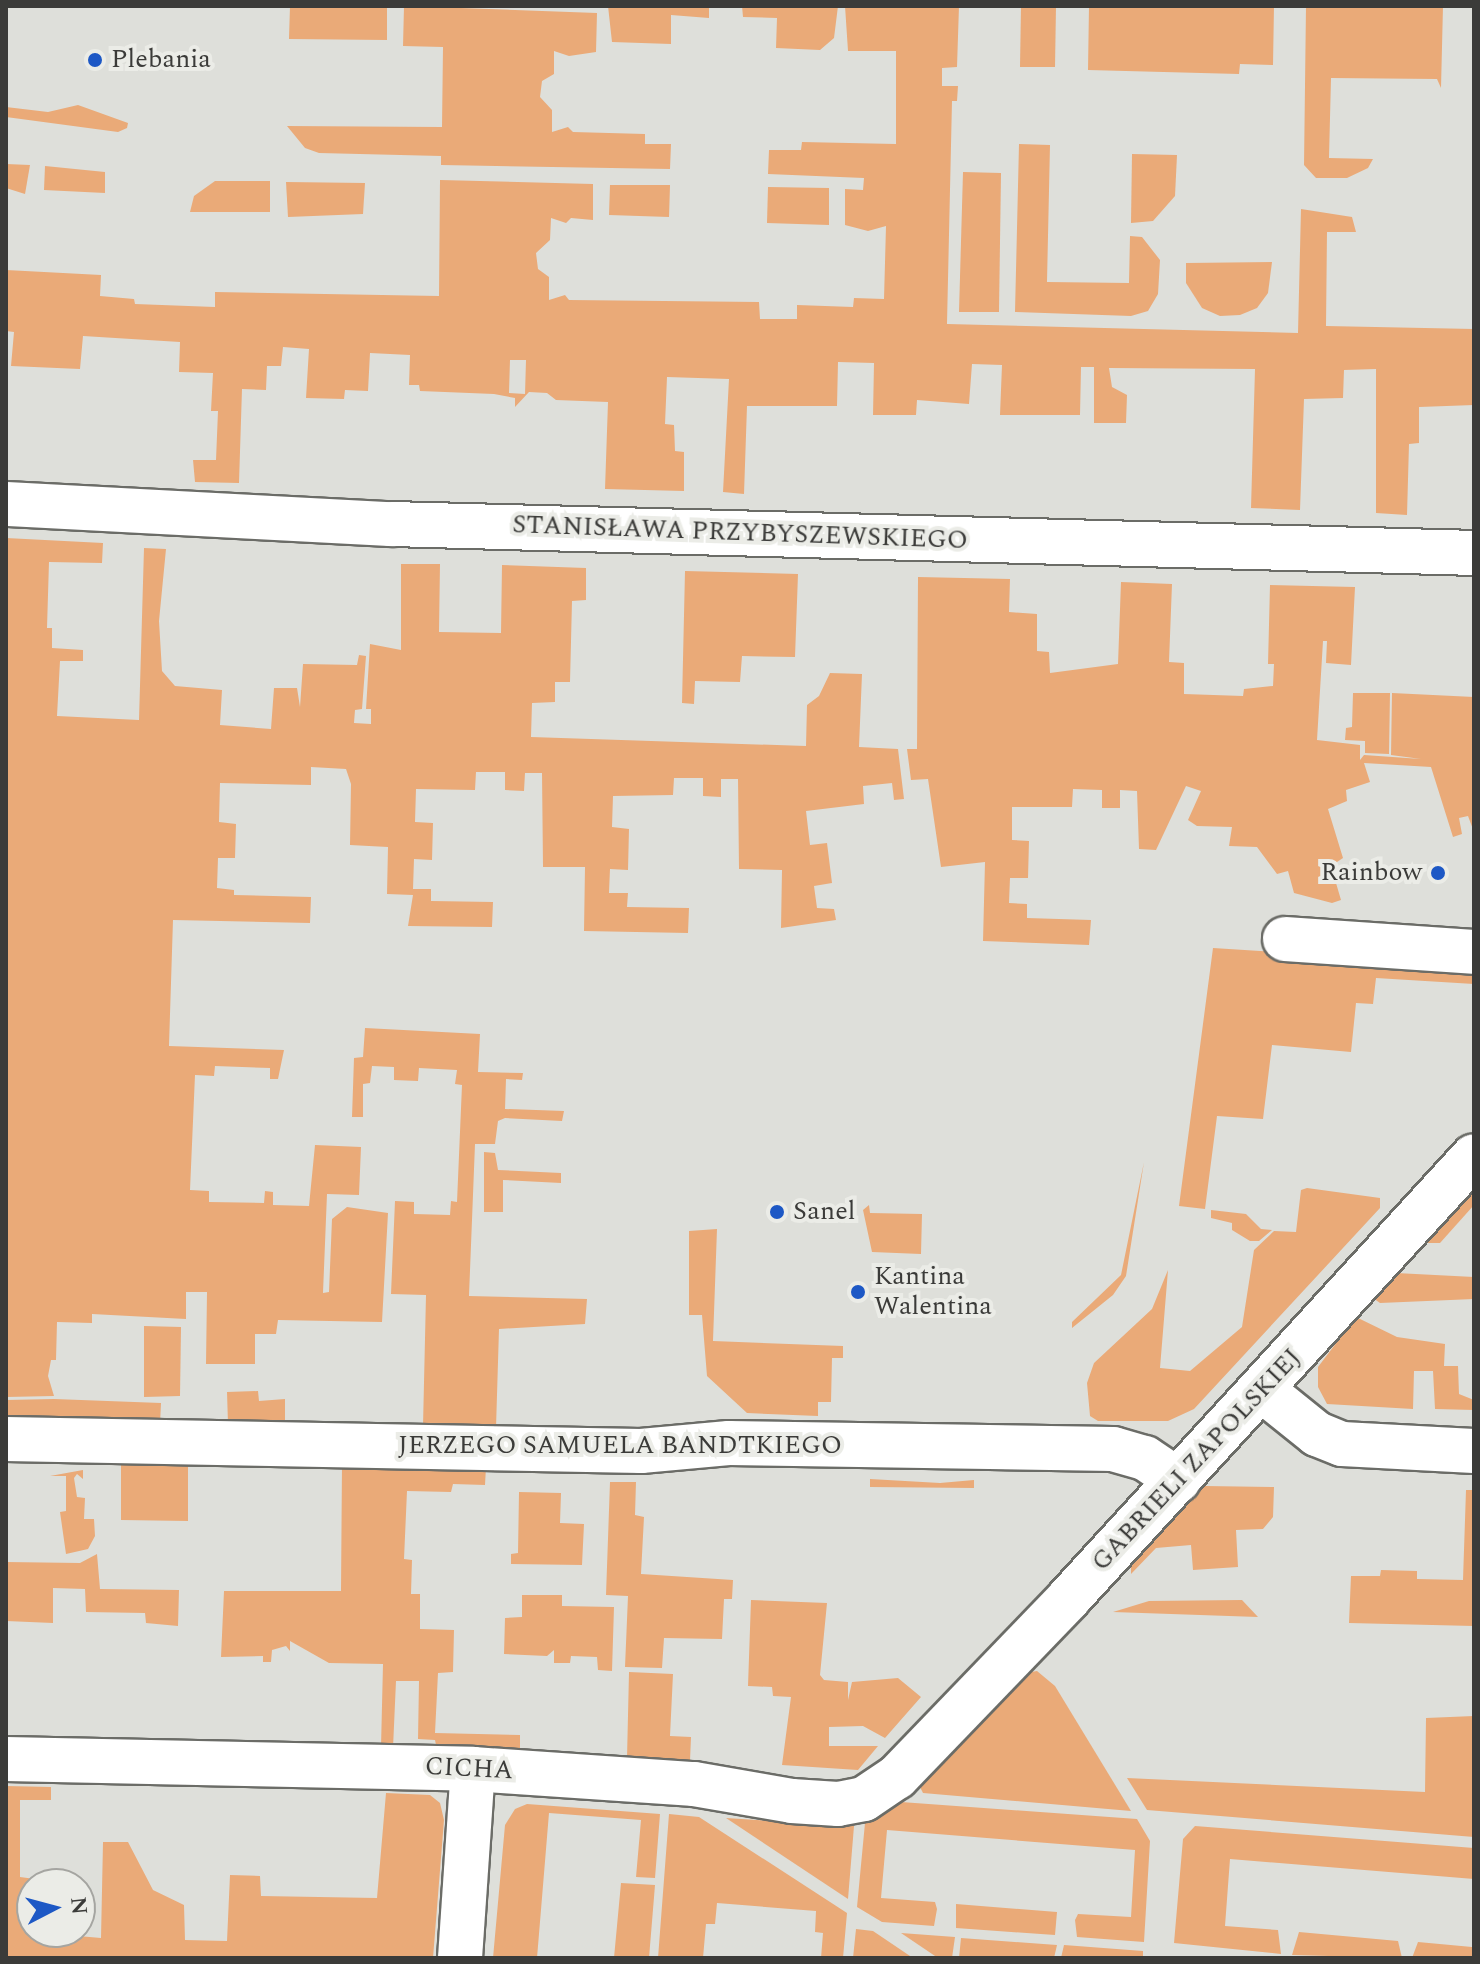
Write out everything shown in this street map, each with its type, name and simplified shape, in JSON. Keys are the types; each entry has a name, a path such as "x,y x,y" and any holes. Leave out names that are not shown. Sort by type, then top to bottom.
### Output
{"street":[{"name":"STANISŁAWA PRZYBYSZEWSKIEGO","path":"6,504 391,524 1474,553"},
{"path":"1285,939 1474,952"},
{"name":"GABRIELI ZAPOLSKIEJ","path":"915,1759 1178,1480 1474,1156"},
{"path":"1261,1389 1317,1434 1342,1444 1474,1451"},
{"name":"JERZEGO SAMUELA BANDTKIEGO","path":"6,1439 641,1451 724,1443 1113,1449 1145,1458 1178,1480"},
{"name":"CICHA","path":"6,1759 473,1769 694,1784 838,1804 872,1795 915,1759"},
{"path":"460,1958 473,1769"}],"shaded area":[{"path":"290,6 387,6 387,40 289,39"},
{"path":"404,6 597,13 596,52 569,56 554,51 554,74 542,81 540,97 552,110 552,132 568,127 573,132 645,134 645,144 671,144 670,169 441,165 441,156 319,153 305,148 287,126 442,127 443,47 403,46"},
{"path":"608,6 709,6 709,18 671,15 671,44 612,42"},
{"path":"742,6 838,6 834,38 820,50 776,48 777,18 743,17"},
{"path":"845,6 959,6 957,67 942,68 942,86 958,86 957,101 952,101 947,324 1298,333 1301,209 1352,217 1356,232 1327,232 1326,326 1474,329 1474,405 1419,407 1419,443 1409,444 1407,515 1376,513 1376,369 1344,370 1343,398 1304,399 1300,510 1251,508 1255,369 1109,368 1112,387 1127,395 1126,423 1094,423 1094,367 1081,367 1080,415 1000,415 1002,365 972,364 969,404 917,400 916,415 873,415 874,363 838,362 837,406 747,406 744,494 723,492 729,379 667,377 665,424 674,425 675,451 684,452 684,491 605,489 608,402 556,400 547,393 529,392 515,407 515,398 494,394 420,391 419,385 409,385 410,355 370,353 368,391 345,390 344,399 306,398 309,349 283,347 281,366 267,366 266,390 242,389 239,483 195,482 193,460 216,460 218,411 211,411 213,373 179,372 180,342 83,336 80,369 11,366 14,332 6,331 6,270 101,275 100,296 134,299 135,304 215,307 215,292 439,296 440,180 593,184 593,220 571,218 566,223 551,218 550,240 536,253 538,269 549,277 549,300 565,295 569,300 759,302 760,319 797,319 797,305 853,307 854,298 884,299 886,226 868,231 845,225 845,189 863,190 864,178 768,174 769,150 801,150 802,142 896,144 896,51 848,51","holes":["510,360 526,360 525,394 509,393"]},
{"path":"1021,6 1056,6 1055,67 1020,67"},
{"path":"1089,6 1274,6 1273,65 1240,64 1239,74 1088,70"},
{"path":"1306,6 1443,6 1441,88 1437,79 1331,78 1329,158 1373,159 1368,168 1347,178 1316,178 1304,165"},
{"path":"78,105 128,123 127,128 118,132 6,117 6,107 48,112"},
{"path":"1019,144 1050,145 1047,282 1129,283 1130,236 1142,237 1160,260 1158,294 1148,311 1131,316 1015,312"},
{"path":"1132,154 1177,155 1175,196 1153,221 1131,223"},
{"path":"6,164 30,165 25,194 6,188"},
{"path":"45,166 105,172 105,193 44,190"},
{"path":"963,172 1001,173 999,312 959,312"},
{"path":"215,181 270,181 270,212 190,212 194,196"},
{"path":"286,182 365,183 363,214 288,217"},
{"path":"610,185 670,185 669,217 609,215"},
{"path":"768,187 829,188 829,225 767,223"},
{"path":"1272,262 1268,293 1257,308 1240,315 1220,316 1202,308 1186,283 1186,263"},
{"path":"6,538 103,543 102,563 49,562 47,628 52,628 52,648 83,650 83,661 60,661 57,716 139,720 144,548 166,549 159,621 162,671 175,686 222,690 220,725 271,729 274,688 297,688 300,707 303,664 357,665 359,655 366,656 362,709 355,710 354,723 371,724 371,709 366,709 370,644 401,650 401,564 440,564 439,632 501,633 502,565 586,568 586,600 572,601 570,682 555,682 555,702 532,703 531,737 806,746 807,705 819,696 830,673 862,674 859,747 898,749 904,799 894,800 892,783 863,786 864,804 806,811 810,845 827,843 832,883 814,886 817,908 834,909 836,920 781,928 782,870 739,869 738,779 721,779 721,797 703,796 703,778 674,778 673,795 613,796 612,827 629,829 628,870 610,869 609,893 628,893 627,907 689,908 688,933 584,931 585,867 543,867 542,773 525,773 524,791 505,790 505,772 476,772 475,790 416,789 415,822 433,823 432,860 414,859 413,889 431,889 431,901 493,902 492,927 408,926 413,895 387,894 388,847 350,845 351,784 346,769 311,767 311,785 220,783 219,822 236,824 235,858 218,858 217,888 234,890 234,895 311,897 310,923 173,920 169,1046 284,1050 278,1079 270,1079 270,1068 215,1066 214,1076 195,1075 190,1190 209,1191 209,1202 264,1203 265,1191 273,1192 273,1205 309,1206 315,1145 361,1147 359,1195 327,1194 323,1293 329,1292 332,1219 347,1207 388,1213 382,1322 278,1320 276,1334 255,1334 255,1364 206,1364 207,1292 186,1292 186,1319 92,1314 92,1323 57,1322 56,1360 51,1360 48,1376 54,1396 6,1397"},
{"path":"685,571 798,574 795,657 742,656 740,682 695,681 694,704 682,703"},
{"path":"918,577 1010,579 1009,612 1037,614 1037,651 1049,652 1050,673 1118,664 1121,582 1172,584 1169,662 1184,663 1184,694 1243,696 1244,689 1273,686 1274,664 1268,664 1270,585 1355,587 1351,665 1326,663 1327,641 1323,641 1317,740 1360,745 1360,760 1364,755 1421,759 1391,755 1392,693 1474,697 1474,832 1468,816 1459,818 1462,834 1453,837 1431,767 1364,763 1370,782 1346,790 1347,801 1328,809 1343,858 1331,866 1341,900 1332,903 1294,893 1288,871 1277,874 1257,847 1229,846 1232,827 1197,826 1188,820 1201,791 1186,786 1156,850 1139,849 1137,791 1120,790 1120,808 1102,808 1102,790 1073,789 1072,807 1012,807 1012,840 1029,841 1028,878 1010,878 1009,903 1027,904 1027,918 1091,920 1089,945 983,941 985,862 941,867 928,779 911,780 907,749 917,749"},
{"path":"1353,693 1390,693 1389,754 1365,753 1365,741 1345,740 1346,728 1352,727"},
{"path":"1213,948 1474,965 1474,984 1376,978 1373,1004 1356,1003 1351,1052 1272,1045 1263,1119 1217,1116 1205,1209 1179,1206"},
{"path":"365,1028 480,1034 478,1072 523,1073 522,1080 506,1079 505,1109 564,1111 562,1121 505,1118 498,1121 495,1144 475,1144 469,1296 587,1299 585,1324 499,1329 496,1428 423,1426 426,1295 391,1294 395,1201 414,1202 414,1214 450,1215 451,1201 457,1202 462,1085 455,1084 457,1070 419,1068 418,1081 394,1080 394,1067 372,1066 370,1083 363,1084 363,1117 352,1117 354,1058 363,1057"},
{"path":"484,1152 495,1153 498,1170 561,1173 561,1183 503,1180 503,1212 484,1212"},
{"path":"1144,1162 1126,1276 1113,1295 1072,1328 1072,1322 1121,1275"},
{"path":"1307,1188 1380,1198 1380,1208 1194,1409 1168,1421 1098,1421 1090,1416 1087,1383 1094,1363 1152,1309 1168,1270 1160,1368 1190,1371 1242,1327 1254,1250 1274,1231 1296,1232 1301,1190"},
{"path":"1474,1189 1474,1205 1440,1243 1423,1243"},
{"path":"869,1205 870,1213 922,1214 921,1254 872,1252 863,1210"},
{"path":"1211,1210 1246,1214 1261,1229 1272,1230 1259,1241 1250,1241 1232,1230 1232,1223 1211,1218"},
{"path":"717,1229 713,1341 843,1346 843,1358 832,1358 831,1402 818,1402 818,1416 747,1413 707,1376 702,1315 689,1315 689,1231"},
{"path":"1396,1273 1474,1277 1474,1299 1380,1303 1373,1298"},
{"path":"1356,1317 1397,1337 1445,1344 1444,1366 1458,1366 1459,1394 1474,1400 1474,1410 1435,1409 1433,1371 1414,1371 1413,1409 1327,1404 1318,1387 1318,1367"},
{"path":"144,1326 181,1327 180,1396 144,1397"},
{"path":"258,1391 259,1401 285,1399 285,1425 228,1424 227,1392"},
{"path":"6,1400 161,1403 160,1424 6,1420"},
{"path":"121,1462 188,1463 188,1521 121,1520"},
{"path":"342,1464 486,1467 485,1485 453,1484 451,1492 407,1491 404,1559 412,1560 411,1594 420,1594 420,1629 454,1630 453,1672 438,1673 435,1733 520,1735 520,1753 437,1750 435,1740 418,1739 419,1681 396,1681 393,1748 381,1747 383,1664 329,1663 290,1641 290,1651 286,1646 272,1650 271,1662 263,1662 263,1656 221,1657 224,1591 341,1591"},
{"path":"83,1470 83,1479 77,1474 74,1478 77,1497 85,1498 84,1519 94,1519 95,1536 88,1549 66,1554 60,1512 66,1511 66,1476 50,1476"},
{"path":"870,1479 940,1483 974,1480 974,1488 870,1487"},
{"path":"610,1482 636,1482 635,1515 644,1517 641,1574 733,1580 732,1599 724,1599 722,1639 664,1638 662,1668 625,1667 628,1596 606,1595"},
{"path":"1205,1486 1274,1487 1273,1517 1263,1529 1236,1530 1238,1567 1193,1570 1191,1545 1156,1548 1131,1574 1131,1564"},
{"path":"1466,1490 1474,1490 1474,1626 1349,1623 1351,1576 1380,1576 1381,1570 1417,1571 1417,1579 1463,1580"},
{"path":"519,1492 561,1493 560,1523 584,1524 582,1565 511,1564 511,1554 518,1553"},
{"path":"97,1554 100,1589 179,1590 178,1626 146,1623 145,1613 86,1612 85,1589 53,1588 53,1623 6,1621 6,1562 80,1563"},
{"path":"522,1595 562,1595 562,1606 614,1607 612,1671 598,1670 597,1657 571,1656 570,1663 554,1663 554,1650 547,1656 504,1654 505,1618 522,1617"},
{"path":"751,1600 827,1603 820,1675 824,1680 848,1682 848,1700 852,1682 898,1678 921,1697 885,1738 863,1726 829,1727 829,1746 878,1746 858,1770 782,1765 791,1697 773,1696 772,1687 748,1686"},
{"path":"1242,1600 1258,1617 1113,1612 1149,1601"},
{"path":"1037,1671 1055,1686 1131,1811 923,1793 919,1785 1025,1673"},
{"path":"629,1672 673,1674 670,1736 691,1737 690,1761 627,1758"},
{"path":"1474,1716 1474,1837 1147,1810 1127,1778 1425,1792 1426,1718"},
{"path":"6,1786 51,1787 51,1800 20,1800 16,1948 96,1948 96,1938 101,1938 103,1842 128,1842 153,1890 184,1905 185,1940 227,1941 230,1875 260,1876 261,1896 377,1898 386,1793 430,1795 440,1803 444,1820 433,1958 6,1958"},
{"path":"901,1802 1137,1819 1150,1841 1144,1942 1077,1937 1075,1920 1078,1914 1131,1917 1135,1850 887,1830 881,1898 935,1902 937,1909 934,1926 882,1922 857,1907 865,1823"},
{"path":"527,1804 660,1814 655,1878 636,1877 641,1820 549,1813 537,1958 493,1958 505,1825 515,1809"},
{"path":"669,1814 699,1817 847,1913 843,1958 821,1958 823,1933 815,1932 816,1911 717,1903 715,1924 706,1924 703,1958 658,1958"},
{"path":"726,1818 854,1826 848,1899"},
{"path":"1195,1826 1474,1848 1474,1879 1230,1859 1225,1926 1278,1930 1281,1954 1174,1943 1183,1839"},
{"path":"621,1883 655,1885 649,1958 614,1958"},
{"path":"956,1904 1057,1912 1055,1935 956,1928"},
{"path":"1474,1918 1474,1958 1412,1958 1418,1942 1472,1947"},
{"path":"856,1929 873,1931 913,1958 853,1958"},
{"path":"1299,1932 1398,1941 1402,1958 1292,1955"},
{"path":"901,1933 955,1937 952,1958 938,1958"},
{"path":"961,1938 1057,1945 1054,1958 959,1958"},
{"path":"1064,1945 1143,1951 1143,1958 1061,1958"}],"place":[{"name":"Plebania","path":"95,60"},
{"name":"Rainbow","path":"1438,873"},
{"name":"Sanel","path":"777,1212"},
{"name":"Kantina Walentina","path":"858,1292"}]}
